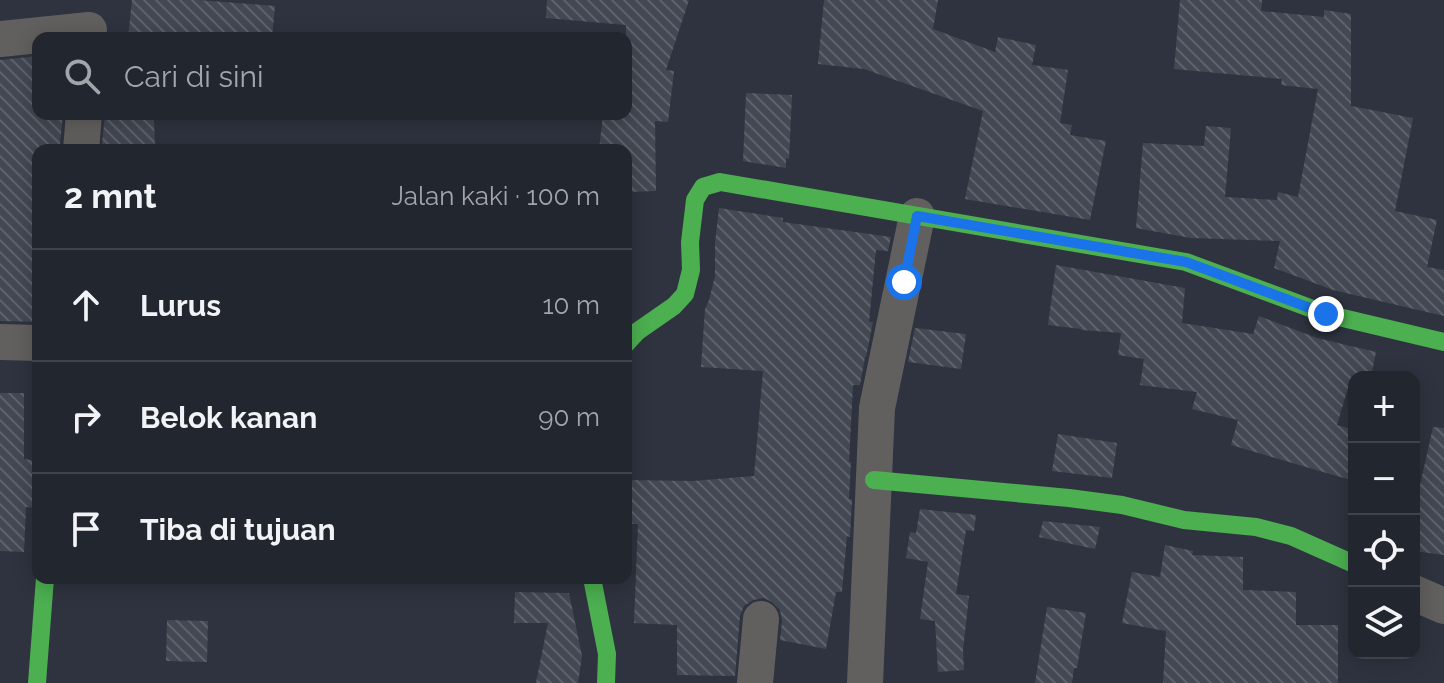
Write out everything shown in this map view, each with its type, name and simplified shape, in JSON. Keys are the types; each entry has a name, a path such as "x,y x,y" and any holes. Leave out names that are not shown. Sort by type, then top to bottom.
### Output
{"street":[{"path":"39,32 90,23"},
{"path":"0,39 32,33"},
{"path":"82,144 84,120"},
{"path":"632,338 685,294 691,270 690,242 695,200 703,187 720,182 1186,262 1326,314 1444,342"},
{"path":"865,683 877,408 917,216"},
{"path":"0,342 32,343"},
{"path":"874,480 1069,498 1122,505 1184,520 1256,527 1291,536 1348,561"},
{"path":"37,683 45,584"},
{"path":"593,584 607,654 606,683"},
{"path":"1420,596 1444,606"},
{"path":"755,683 761,619"}],"building":[{"path":"132,0 198,0 275,6 273,32 129,32"},
{"path":"547,0 689,0 666,70 674,71 668,122 655,121 656,191 632,192 632,144 600,144 602,120 632,120 632,32 626,32 626,25 546,18"},
{"path":"824,0 938,0 933,29 995,52 998,37 1036,45 1032,65 1068,70 1060,123 1072,125 1070,135 1106,141 1090,220 965,199 983,111 864,69 818,64"},
{"path":"1180,0 1262,0 1261,11 1324,17 1324,10 1351,14 1351,106 1413,118 1395,211 1437,220 1427,267 1444,270 1444,316 1333,290 1274,268 1280,241 1191,238 1136,228 1143,143 1204,146 1206,126 1231,128 1225,197 1277,200 1278,192 1298,197 1318,89 1281,85 1282,79 1174,69"},
{"path":"32,57 32,120 62,120 60,144 32,144 32,322 0,321 0,60"},
{"path":"746,93 792,95 786,168 743,161"},
{"path":"104,120 154,120 155,144 102,144"},
{"path":"719,208 783,218 783,222 891,237 888,251 876,250 869,322 873,322 860,385 853,385 849,462 849,499 852,499 850,537 847,536 842,592 836,592 826,649 780,640 780,610 764,598 744,606 740,616 735,676 677,675 677,625 634,623 638,524 632,524 632,480 693,481 754,476 763,371 701,367 705,309 715,276"},
{"path":"1056,265 1185,288 1182,323 1253,334 1259,316 1317,338 1376,352 1372,371 1348,371 1348,388 1337,425 1348,428 1348,479 1231,445 1238,420 1192,409 1197,392 1140,385 1144,359 1118,355 1121,333 1048,325"},
{"path":"915,328 966,334 961,369 908,362"},
{"path":"0,393 24,393 24,459 32,460 32,508 26,507 24,552 0,551"},
{"path":"1433,427 1444,428 1444,555 1420,552 1420,486"},
{"path":"1058,434 1117,443 1112,478 1052,471"},
{"path":"920,509 976,515 974,531 966,530 956,594 969,596 964,670 938,672 935,621 920,619 928,562 906,558 910,532 916,533"},
{"path":"1043,521 1100,527 1095,549 1039,537"},
{"path":"1165,545 1193,551 1192,555 1243,557 1243,590 1296,592 1296,625 1338,625 1338,683 1163,683 1166,631 1122,623 1132,572 1160,577"},
{"path":"515,592 569,593 582,656 578,683 536,683 548,623 514,623"},
{"path":"1047,607 1086,613 1072,683 1035,683"},
{"path":"167,620 208,621 207,662 166,661"}],"traffic: fast":[{"path":"632,338 685,294 691,270 690,242 695,200 703,187 720,182 1186,262 1326,314 1444,342"},
{"path":"874,480 1069,498 1122,505 1184,520 1256,527 1291,536 1348,561"},
{"path":"37,683 45,584"},
{"path":"593,584 607,654 606,683"}],"route":[{"path":"904,282 917,216 1186,262 1326,314"}]}
